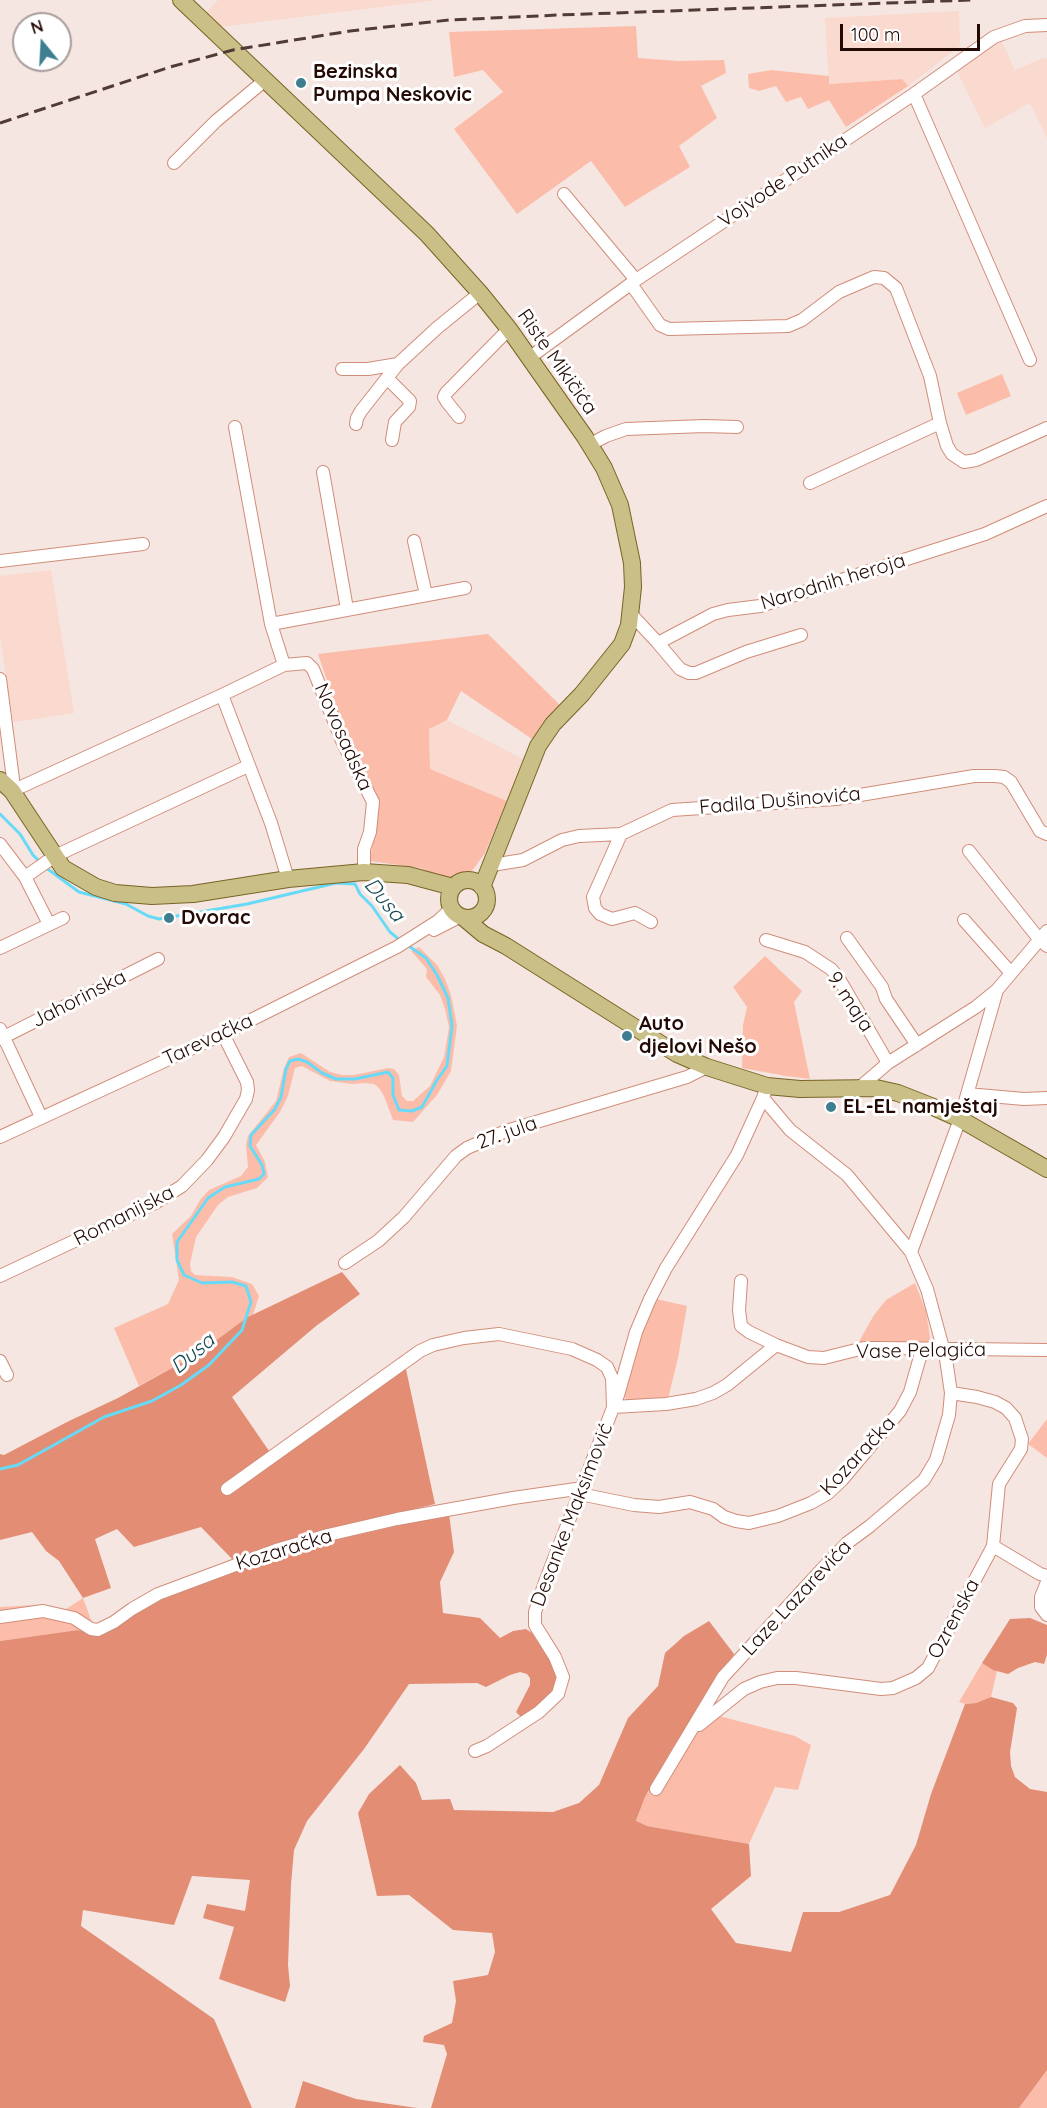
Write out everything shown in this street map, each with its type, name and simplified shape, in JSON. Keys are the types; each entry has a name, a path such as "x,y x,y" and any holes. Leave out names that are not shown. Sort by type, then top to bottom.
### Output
{"main road":[{"name":"Riste Mikičića","path":"181,0 427,234 480,293 509,329 604,468 622,515 632,563 633,587 629,625 622,644 582,694 553,723 538,746 492,865 461,900"},
{"path":"6,785 52,858 63,868 96,887 124,894 152,896 193,894 288,879 364,872 393,874 461,900 487,898 483,915 489,928 506,946"},
{"name":"Riste Mikičića","path":"461,900 506,831"},
{"path":"461,900 475,918 484,911"},
{"path":"461,900 483,934 506,946 677,1054 765,1092 876,1088 898,1093 960,1119 1047,1169"}],"street":[{"name":"Vojvode Putnika","path":"528,358 634,282 914,94 994,37 1025,26 1047,25"},
{"path":"174,162 264,81"},
{"path":"914,94 1030,360"},
{"path":"564,194 634,282 660,325 669,329 788,326 802,320 839,292 874,278 884,278 896,288 930,376 940,423 952,454 964,462 976,460 1047,428"},
{"path":"356,424 361,411 398,364 480,293"},
{"path":"459,417 444,397 446,393 509,329"},
{"path":"342,369 368,369 398,364"},
{"path":"387,378 410,401 409,407 395,422 392,440"},
{"path":"810,483 940,423"},
{"path":"6,785 222,695 284,665 271,624 235,427"},
{"path":"589,445 626,429 737,427"},
{"path":"323,472 347,609"},
{"name":"Narodnih heroja","path":"658,644 713,614 760,606 985,534 1047,506"},
{"path":"414,541 426,595"},
{"path":"0,561 143,544"},
{"path":"271,624 465,588"},
{"path":"630,614 680,669 689,673 696,673 746,652 801,635"},
{"name":"Novosadska","path":"284,665 307,663 313,669 343,743 373,802 370,831 364,849 364,872"},
{"path":"0,679 13,779 6,785"},
{"path":"222,695 271,823 288,879"},
{"path":"29,874 52,858 248,766"},
{"name":"Fadila Dušinovića","path":"492,865 523,860 562,840 579,836 621,834 672,810 836,799 974,776 1004,777 1011,782 1040,831 1047,834"},
{"path":"621,834 593,897 595,908 600,914 612,919 634,914 651,922"},
{"path":"0,844 29,874 49,924"},
{"path":"859,1088 888,1063 976,1007 997,990 1044,939 969,851"},
{"name":"Tarevačka","path":"0,1137 223,1034 405,942 438,921 461,900"},
{"path":"0,948 63,918"},
{"path":"964,920 1011,973"},
{"path":"847,938 882,987 886,999 917,1045"},
{"name":"9. maja","path":"766,940 805,952 831,969 838,977 888,1063"},
{"name":"Jahorinska","path":"1,1035 159,960"},
{"path":"911,1252 960,1119 997,990"},
{"name":"Romanijska","path":"0,1276 155,1203 182,1186 207,1160 224,1137 246,1099 248,1090 247,1082 223,1034"},
{"path":"1,1035 41,1117"},
{"name":"27. jula","path":"345,1263 387,1233 404,1217 456,1156 467,1148 506,1131 687,1077 707,1067"},
{"name":"Laze Lazarevića","path":"656,1789 723,1677 847,1543 924,1480 936,1460 949,1415 951,1393 946,1359 927,1289 911,1252 847,1175 790,1130 765,1092"},
{"name":"Desanke Maksimović","path":"475,1751 487,1746 539,1712 558,1694 563,1677 555,1658 535,1624 535,1612 545,1582 614,1407 636,1332 650,1299 666,1268 737,1155 765,1092"},
{"path":"967,1094 1024,1099 1047,1098"},
{"name":"Vase Pelagića","path":"741,1281 739,1310 741,1326 748,1332 776,1345 816,1359 864,1348 1047,1350"},
{"name":"Desanke Maksimović","path":"227,1489 420,1351 433,1345 464,1338 499,1335 572,1349 597,1360 607,1368 612,1378 614,1407"},
{"path":"614,1407 666,1404 696,1399 713,1393 727,1385 776,1345"},
{"name":"Kozaračka","path":"0,1617 43,1611 74,1618 91,1629 98,1630 158,1594 287,1547 397,1519 534,1494 581,1491 634,1505 651,1507 690,1502 712,1509 730,1519 749,1522 778,1516 827,1494 842,1480 900,1411 910,1392 922,1350"},
{"path":"0,1361 6,1375"},
{"name":"Ozrenska","path":"685,1739 728,1701 744,1689 760,1682 796,1677 893,1689 916,1678 928,1668 993,1546 999,1484 1020,1449 1022,1439 1015,1418 1005,1408 995,1402 977,1397 951,1393"},
{"path":"993,1546 1047,1576"},
{"path":"1047,1582 1041,1597 1041,1607 1047,1615"}],"shaded area":[{"path":"218,0 438,0 220,27 205,13"},
{"path":"959,11 960,46 908,86 902,79 829,84 825,18"},
{"path":"636,26 638,58 678,61 724,60 726,73 701,86 717,118 679,146 690,167 625,207 591,161 517,214 454,129 503,92 483,70 454,77 449,32"},
{"path":"1001,40 1015,70 1043,58 1047,59 1047,138 1030,103 985,128 956,69"},
{"path":"771,70 829,76 829,84 902,79 908,86 846,127 829,100 808,109 801,97 786,102 776,86 759,91 749,88 748,74"},
{"path":"1002,374 1011,396 966,415 957,393"},
{"path":"51,570 74,713 13,722 0,636 0,576"},
{"path":"488,634 560,705 532,739 461,691 447,720 429,729 430,769 507,801 485,853 472,871 448,881 420,868 370,861 378,809 337,710 318,654"},
{"path":"447,720 523,759 507,801 430,769 429,728"},
{"path":"419,947 437,965 445,979 451,995 457,1026 451,1071 437,1095 413,1122 393,1120 384,1096 374,1084 330,1081 302,1066 295,1068 288,1096 280,1112 256,1145 265,1162 268,1177 257,1188 228,1197 218,1205 196,1237 190,1264 191,1271 195,1275 232,1277 252,1284 259,1296 253,1315 199,1353 139,1386 114,1328 168,1304 179,1280 172,1234 191,1216 209,1190 241,1176 248,1167 246,1145 248,1136 276,1101 289,1057 301,1053 330,1072 342,1075 394,1069 399,1075 402,1096 407,1101 413,1101 430,1086 444,1057 449,1027 440,995 426,977 427,969 411,951"},
{"path":"765,956 802,991 794,1002 810,1079 742,1068 743,1025 747,1007 733,987"},
{"path":"342,1272 360,1294 316,1326 232,1397 269,1451 404,1360 435,1504 294,1538 233,1560 201,1527 134,1547 117,1529 95,1539 111,1588 83,1598 59,1561 46,1551 32,1532 0,1540 0,1454 4,1455 118,1398 199,1353 248,1317"},
{"path":"915,1283 926,1311 929,1343 857,1345 874,1315 886,1300"},
{"path":"656,1299 687,1306 668,1399 627,1401 623,1394 643,1327"},
{"path":"1047,1419 1047,1458 1028,1444"},
{"path":"449,1514 454,1552 440,1582 443,1613 480,1618 500,1638 513,1631 526,1629 532,1633 549,1657 558,1677 554,1692 522,1718 516,1712 530,1685 530,1678 527,1674 520,1672 510,1675 486,1687 477,1683 409,1684 364,1749 307,1821 294,1850 288,1965 290,1986 285,2002 219,1979 234,1927 203,1918 207,1904 245,1911 250,1880 192,1876 174,1925 83,1910 81,1926 214,2019 252,2108 0,2108 0,1641 78,1630 97,1636 144,1603 278,1555"},
{"path":"83,1598 97,1636 78,1630 0,1641 0,1607 34,1605 66,1609"},
{"path":"1030,1618 1047,1625 1047,1655 1044,1664 1035,1662 1008,1674 993,1670 982,1663 1010,1619"},
{"path":"709,1621 734,1654 673,1747 645,1797 636,1821 647,1826 749,1844 751,1876 711,1909 736,1943 791,1952 803,1912 839,1912 890,1895 916,1845 931,1794 965,1704 976,1703 991,1697 1013,1703 1017,1708 1010,1752 1011,1766 1015,1777 1030,1789 1047,1792 1047,2070 1019,2108 431,2108 447,2054 444,2045 423,2042 424,2036 452,2023 456,2001 453,1981 488,1975 495,1952 492,1933 453,1930 409,1895 377,1896 358,1813 369,1794 400,1765 416,1783 422,1800 450,1799 454,1810 553,1812 579,1803 599,1785 628,1718 658,1686 665,1653 684,1636"},
{"path":"982,1663 997,1671 991,1697 976,1703 959,1702"},
{"path":"699,1708 708,1713 795,1736 811,1745 798,1790 775,1787 749,1844 647,1826 636,1822 645,1797 673,1747"},
{"path":"1047,2070 1047,2108 1019,2108"},
{"path":"303,2081 356,2099 417,2108 295,2108"}],"waterway":[{"name":"Dusa","path":"0,814 20,834 40,862"},
{"name":"Dusa","path":"45,867 79,892 126,904 148,916 159,919 247,904 336,883 355,884 360,894 372,906 390,932 401,941"},
{"name":"Dusa","path":"0,1469 18,1465 104,1417 152,1401 181,1385 209,1365 242,1330 251,1302 246,1286 232,1282 202,1283 184,1275 177,1260 177,1242 208,1198 225,1187 259,1179 264,1174 262,1165 250,1146 251,1135 275,1109 281,1097 286,1069 290,1061 298,1059 307,1062 322,1073 336,1079 355,1079 388,1072 393,1078 393,1095 399,1110 412,1111 422,1107 447,1066 452,1026 448,998 437,975 426,958 406,944"}],"railway":[{"path":"0,123 170,67 233,50 350,31 449,20 971,0"}],"place":[{"name":"Bezinska Pumpa Neskovic","path":"301,83"},
{"name":"Dvorac","path":"169,918"},
{"name":"Auto djelovi Nešo","path":"627,1036"},
{"name":"EL-EL namještaj","path":"831,1107"}]}
